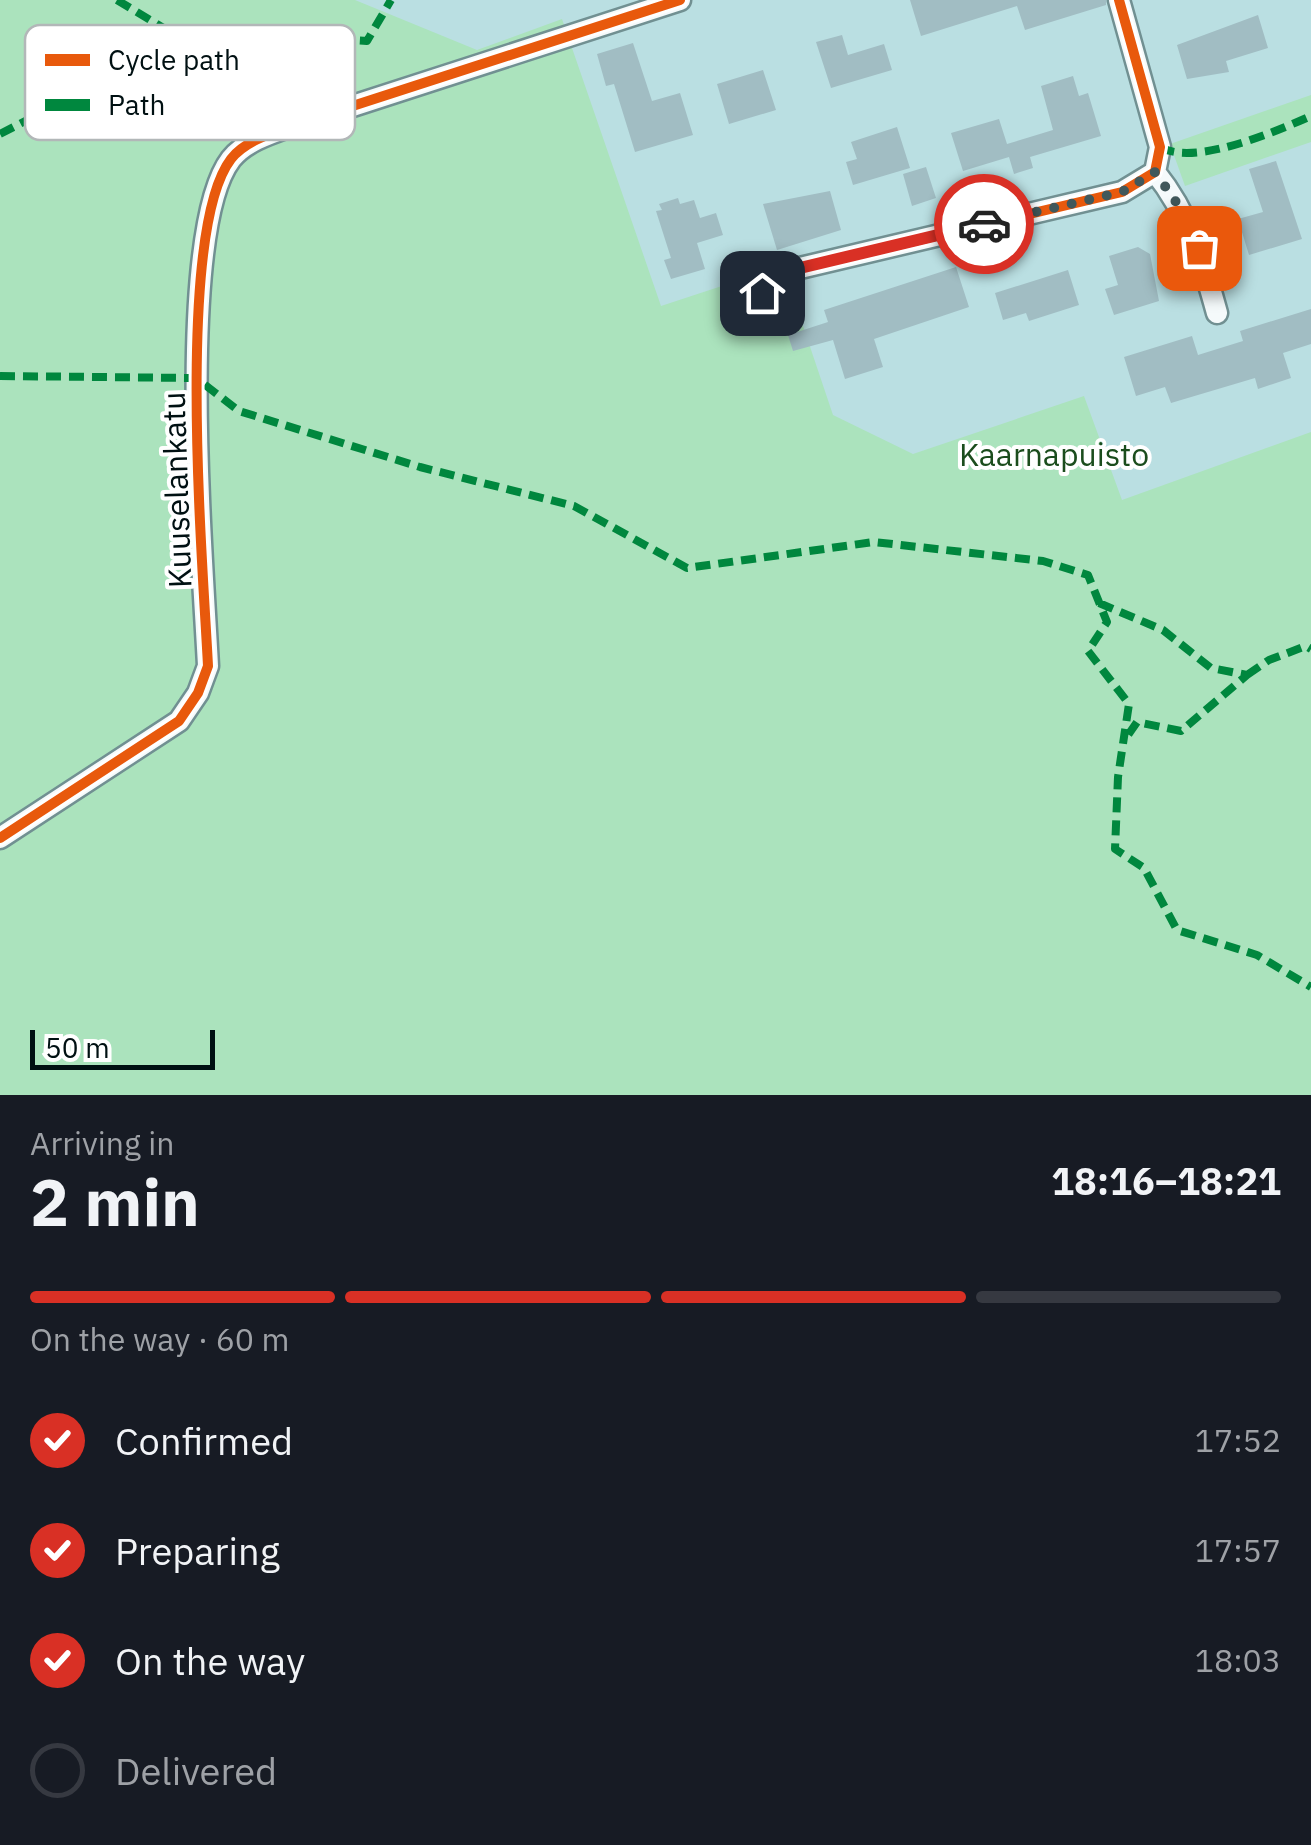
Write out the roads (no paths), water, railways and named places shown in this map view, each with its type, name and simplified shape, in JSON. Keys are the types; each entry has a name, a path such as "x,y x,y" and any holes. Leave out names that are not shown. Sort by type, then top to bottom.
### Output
{"street":[{"name":"Kuuselankatu","path":"355,105 680,0"},
{"path":"1119,0 1160,146 1155,172 1183,212 1199,248 1217,313"},
{"name":"Kuuselankatu","path":"0,838 179,721 198,693 208,666 196,378 206,232 215,192 231,158 256,140"},
{"path":"762,293 800,268 1122,192 1155,172"}],"park label":[{"name":"Kaarnapuisto","path":"1054,454"}]}
